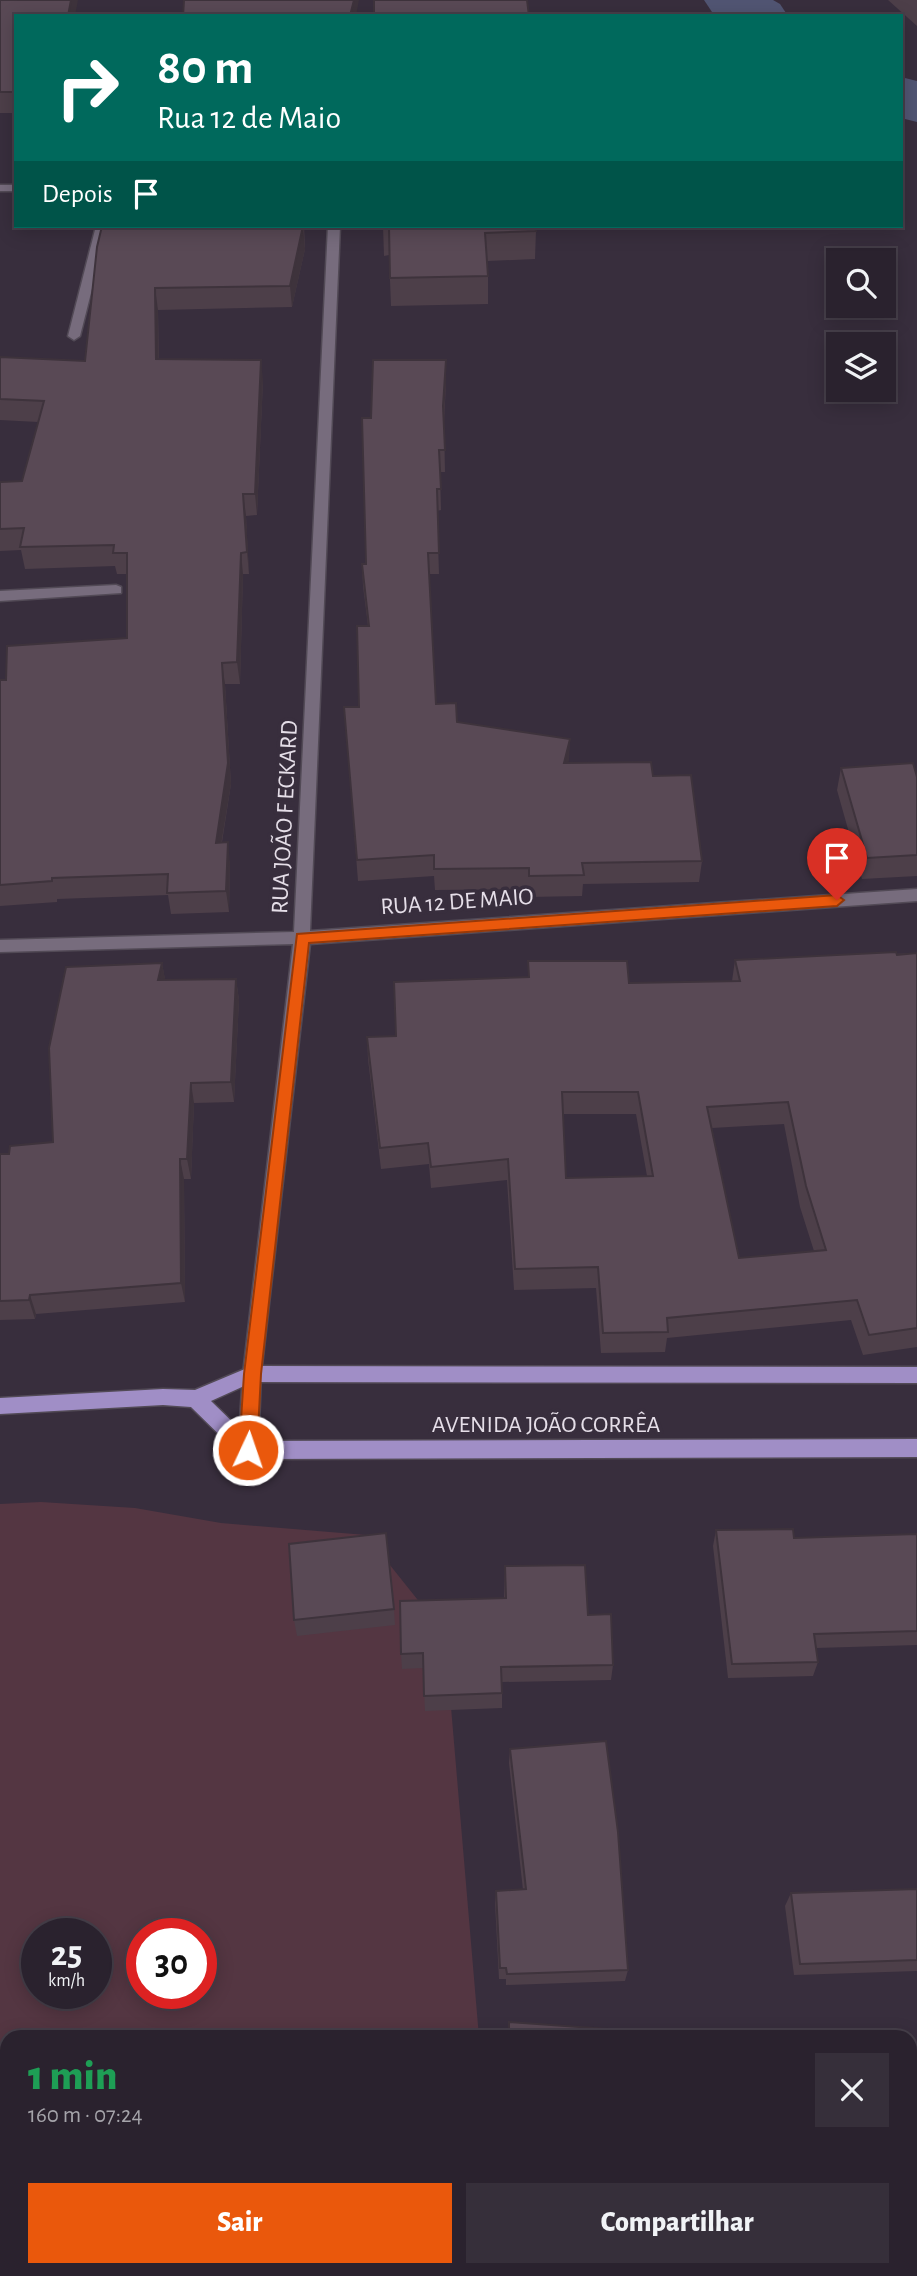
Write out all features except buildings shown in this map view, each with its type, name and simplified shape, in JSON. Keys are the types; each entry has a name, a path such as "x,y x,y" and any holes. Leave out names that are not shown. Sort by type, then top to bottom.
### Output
{"main road":[{"name":"AVENIDA JOÃO CORRÊA","path":"0,1406 163,1397 196,1399 252,1374 917,1376"},
{"path":"196,1399 248,1450"},
{"name":"AVENIDA JOÃO CORRÊA","path":"248,1450 917,1448"}],"street":[{"path":"74,336 101,228"},
{"name":"RUA JOÃO F ECKARD","path":"248,1450 252,1374 302,938 334,228"},
{"path":"0,596 116,590"},
{"name":"RUA 12 DE MAIO","path":"0,946 302,938 917,895"}],"shaded area":[{"path":"41,1502 135,1508 221,1523 366,1535 425,1609 451,1707 478,2030 0,2030 0,1504"}],"waterway":[{"path":"732,0 756,14"},
{"path":"903,96 917,104"}],"route":[{"path":"248,1450 252,1374 302,938 837,900"}]}
